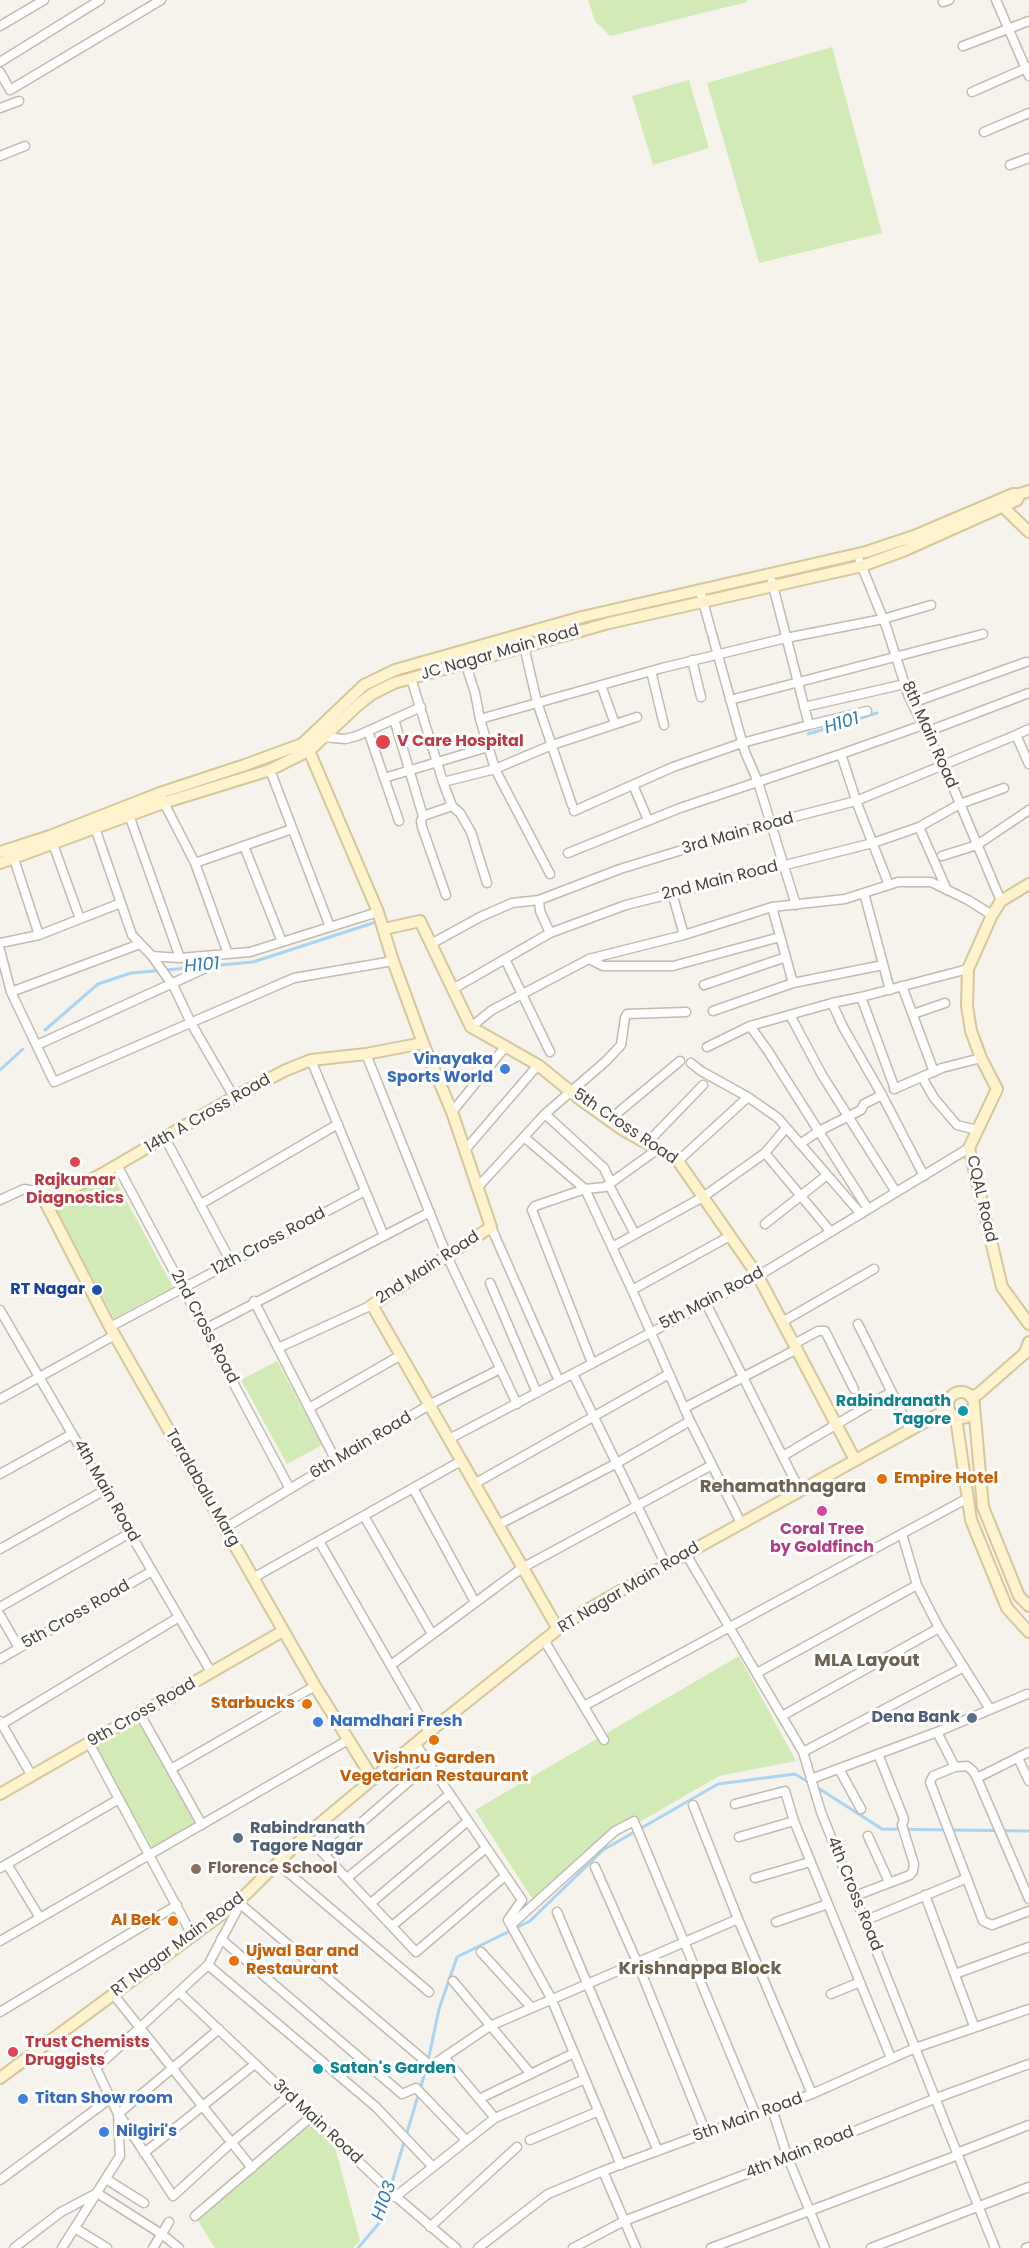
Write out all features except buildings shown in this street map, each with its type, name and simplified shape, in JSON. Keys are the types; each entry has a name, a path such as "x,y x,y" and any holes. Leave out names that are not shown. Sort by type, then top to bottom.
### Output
{"street":[{"path":"0,26 44,0"},
{"path":"0,62 100,0"},
{"path":"972,93 1028,70 1007,29 996,0"},
{"path":"0,72 10,90 157,1"},
{"path":"963,46 1029,21"},
{"path":"0,108 19,101"},
{"path":"984,132 1029,113"},
{"path":"0,156 25,146"},
{"path":"1010,165 1029,158"},
{"name":"JC Nagar Main Road","path":"320,734 363,685 395,670 520,633 626,606 700,591 862,566 1000,504 1017,500 1024,493"},
{"path":"1000,504 1029,532"},
{"name":"JC Nagar Main Road","path":"0,852 94,823 129,815 161,798 270,770 307,746 372,694 411,678 609,623 703,602 857,554 916,540"},
{"name":"8th Main Road","path":"857,554 883,619 912,703 960,804 1001,902"},
{"path":"772,580 809,725"},
{"path":"700,591 742,743 758,782 796,905"},
{"path":"480,719 692,660 883,619 931,604"},
{"path":"520,633 537,702 573,808 673,767 742,743 867,711"},
{"path":"730,700 983,634"},
{"path":"461,651 475,693 495,769 550,874"},
{"path":"692,660 701,697"},
{"path":"912,703 1026,662"},
{"path":"651,671 664,725"},
{"path":"411,678 443,782 452,806 460,813 471,832 487,883"},
{"path":"804,707 905,684"},
{"path":"601,685 615,724"},
{"path":"568,853 648,820 1029,693"},
{"path":"320,734 345,739 421,707"},
{"path":"443,782 495,769 552,745 637,717"},
{"path":"394,719 423,816 422,827 446,895"},
{"name":"3rd Main Road","path":"431,944 480,917 512,903 538,900 620,869 770,823 856,801 1029,729"},
{"path":"368,731 399,821"},
{"path":"1016,735 1029,764"},
{"name":"JC Nagar Main Road","path":"0,862 15,859 53,844 94,823 246,765 307,746"},
{"name":"2nd Main Road","path":"307,746 378,912 393,961 423,1043 452,1112 491,1227 372,1305 558,1629"},
{"path":"384,778 488,747"},
{"path":"841,754 856,801 889,885"},
{"path":"270,770 330,927"},
{"path":"633,785 648,820"},
{"name":"2nd Main Road","path":"453,989 550,933 626,905 873,843 919,827 960,804 1004,789"},
{"path":"161,798 195,863 228,954"},
{"path":"423,816 452,806"},
{"path":"942,856 977,845 1029,810"},
{"path":"129,815 180,958"},
{"path":"94,823 132,935 152,956 172,984 191,1023 234,1097"},
{"path":"919,827 947,890"},
{"path":"195,863 292,829"},
{"path":"53,844 80,920"},
{"path":"244,846 282,942"},
{"path":"15,859 39,935"},
{"path":"384,929 420,921 471,1027 492,1010 589,960 684,935 772,907 845,899 898,882 931,882 992,915"},
{"name":"CQAL Road","path":"1029,884 1001,902 992,915 969,969 967,1012 981,1058 998,1092 969,1148 1002,1287 1029,1324"},
{"path":"672,893 684,935"},
{"path":"864,893 890,990"},
{"path":"538,900 540,911 550,933"},
{"path":"0,943 39,935 121,903"},
{"path":"772,907 794,983"},
{"path":"152,956 180,958 250,952 378,912"},
{"path":"589,960 603,966 673,966 780,937"},
{"path":"10,992 140,944"},
{"path":"0,950 10,992 54,1082 294,978 393,961"},
{"path":"37,1045 208,967 206,956"},
{"path":"705,985 786,957"},
{"path":"505,959 550,1052"},
{"path":"713,1011 794,983 883,965"},
{"path":"707,1047 750,1026 969,969"},
{"path":"902,986 934,1072"},
{"path":"861,998 895,1089 934,1072 981,1058"},
{"path":"832,1003 924,1176"},
{"path":"912,1014 945,1003"},
{"path":"477,1188 545,1114 621,1045 624,1018 627,1014 686,1012"},
{"path":"790,1015 822,1075 896,1192"},
{"path":"750,1026 819,1131 865,1211"},
{"name":"5th Cross Road","path":"471,1027 538,1065 609,1120 678,1161 758,1276 855,1460"},
{"name":"14th A Cross Road","path":"0,1200 24,1189 40,1192 68,1190 117,1165 234,1097 286,1070 311,1060 366,1054 423,1043"},
{"path":"452,1112 506,1046"},
{"path":"366,1054 447,1256 517,1404"},
{"path":"311,1060 384,1236"},
{"path":"609,1120 680,1062"},
{"path":"691,1063 748,1097 778,1119 827,1175 865,1211"},
{"path":"465,1150 538,1065"},
{"path":"922,1077 934,1098 957,1125 977,1130"},
{"path":"647,1143 703,1084"},
{"path":"800,1144 819,1131 861,1110 864,1104 882,1095"},
{"path":"678,1161 748,1097"},
{"path":"545,1114 604,1168 610,1181 609,1185 635,1234"},
{"path":"201,1204 338,1124"},
{"path":"612,1247 702,1197 765,1153 786,1128"},
{"path":"524,1137 585,1189 690,1421 741,1523"},
{"path":"165,1138 231,1262"},
{"name":"5th Main Road","path":"449,1439 758,1276 969,1148"},
{"path":"591,1363 532,1210 535,1206 585,1189 609,1185 658,1149"},
{"path":"765,1153 831,1232"},
{"name":"2nd Cross Road","path":"117,1165 290,1489"},
{"path":"765,1224 827,1175"},
{"name":"12th Cross Road","path":"112,1331 183,1287 365,1191"},
{"name":"Taralabalu Marg","path":"40,1192 112,1331 315,1686 373,1779"},
{"path":"204,1329 254,1301 430,1212"},
{"path":"491,1227 559,1381"},
{"path":"632,1290 730,1236"},
{"path":"782,1322 874,1269"},
{"path":"489,1283 537,1393"},
{"path":"254,1301 336,1461"},
{"path":"706,1303 800,1491"},
{"path":"278,1348 372,1305"},
{"name":"4th Main Road","path":"0,1310 3,1321 39,1376 211,1672"},
{"path":"858,1324 910,1429"},
{"path":"0,1399 112,1331"},
{"path":"684,1408 744,1378 818,1331 825,1331 854,1389"},
{"path":"956,1418 970,1415 972,1401 976,1395 1025,1353 1029,1342"},
{"path":"309,1408 401,1356"},
{"name":"6th Main Road","path":"225,1528 429,1405 500,1369"},
{"path":"573,1374 666,1565"},
{"path":"474,1484 669,1374"},
{"path":"783,1456 891,1392"},
{"path":"1029,1606 1019,1596 983,1507 972,1401 962,1392 954,1394 948,1400 948,1409 956,1418 970,1520 1007,1608 1029,1632"},
{"name":"RT Nagar Main Road","path":"0,2078 238,1902 306,1834 415,1743 558,1629 583,1612 666,1565 948,1409"},
{"path":"498,1525 617,1463 690,1421"},
{"path":"0,1474 72,1434"},
{"path":"253,1578 461,1461"},
{"path":"391,1665 522,1568 712,1465"},
{"path":"413,1488 475,1602"},
{"path":"0,1549 105,1490"},
{"path":"584,1706 968,1498"},
{"path":"364,1516 432,1634"},
{"path":"0,1607 130,1533"},
{"path":"902,1534 917,1585 939,1628 990,1709"},
{"path":"320,1541 429,1732"},
{"name":"4th Cross Road","path":"686,1554 803,1752 814,1790 864,1921 995,2248"},
{"name":"5th Cross Road","path":"0,1659 152,1571"},
{"path":"757,1673 917,1585"},
{"path":"0,1615 19,1648"},
{"path":"32,1776 1,1722 179,1617"},
{"path":"782,1716 939,1628"},
{"name":"9th Cross Road","path":"0,1794 283,1631"},
{"path":"544,1640 604,1740"},
{"path":"803,1752 964,1667"},
{"path":"171,1769 315,1686"},
{"path":"811,1780 1028,1695"},
{"path":"140,1714 202,1825"},
{"path":"937,1732 955,1767"},
{"path":"0,1941 348,1740"},
{"path":"89,1743 192,1935"},
{"path":"415,1743 522,1900 508,1920 551,1998 621,2164"},
{"path":"977,1778 1029,1752"},
{"path":"855,1896 910,1875 914,1871 914,1864 902,1826 904,1819 878,1754"},
{"path":"1018,1758 1029,1781"},
{"path":"325,1854 429,1764"},
{"path":"1029,1899 973,1771 967,1766 955,1767 933,1776 930,1782 965,1879 983,1921 992,1925 1029,1911"},
{"path":"839,1769 861,1809"},
{"path":"735,1804 785,1791 810,1862 891,2058"},
{"path":"347,1878 450,1794"},
{"path":"40,1918 4,1866 119,1799"},
{"path":"693,1805 812,2094"},
{"path":"370,1903 468,1821"},
{"path":"739,1837 794,1821"},
{"path":"514,1931 615,1831 638,1830 756,2115"},
{"path":"306,1834 416,1952 506,1876"},
{"path":"868,1836 889,1882"},
{"path":"392,1926 486,1848"},
{"path":"755,1878 810,1862"},
{"path":"277,1863 429,1992"},
{"path":"595,1867 637,1962 706,2133"},
{"path":"864,1921 965,1879"},
{"path":"925,1895 974,2026"},
{"path":"238,1902 432,2066 490,2026 738,1919"},
{"path":"238,1902 237,1910 208,1965 96,2068 118,2114 173,2196 232,2142 288,2096"},
{"path":"0,2012 177,1905"},
{"path":"776,1922 828,1905"},
{"path":"557,1912 658,2151"},
{"path":"221,1940 402,2094 416,2088 466,2139"},
{"path":"956,1974 1029,1947"},
{"path":"481,1952 531,2007"},
{"path":"208,1965 376,2107 433,2167"},
{"path":"453,1981 531,2074"},
{"path":"831,1994 860,1982"},
{"name":"3rd Main Road","path":"180,1993 391,2193 456,2248"},
{"path":"113,1994 252,2168"},
{"name":"5th Main Road","path":"478,2248 548,2194 621,2164 812,2094 915,2048 1029,2009"},
{"path":"118,2114 219,2030"},
{"path":"479,2098 574,2053"},
{"path":"444,2057 495,2118"},
{"path":"144,2153 255,2064"},
{"name":"4th Main Road","path":"573,2248 624,2221 1029,2064"},
{"path":"391,2193 433,2167 495,2118 585,2079"},
{"path":"0,2180 111,2098"},
{"path":"772,2109 788,2158 825,2248"},
{"path":"530,2140 599,2111"},
{"path":"62,2248 120,2156 118,2114"},
{"path":"195,2216 311,2117"},
{"path":"711,2248 1029,2125"},
{"path":"430,2227 517,2147"},
{"path":"603,2171 636,2248"},
{"path":"106,2179 144,2203"},
{"path":"871,2248 1029,2187"},
{"path":"97,2193 163,2235 179,2248"},
{"path":"14,2248 61,2212 97,2193"},
{"path":"153,2248 169,2222"},
{"path":"75,2228 107,2248"}],"green space":[{"path":"588,0 747,0 747,2 610,36 595,21"},
{"path":"832,47 882,233 759,263 707,83"},
{"path":"689,80 709,148 653,165 632,96"},
{"path":"112,1174 173,1287 114,1318 53,1205"},
{"path":"277,1361 322,1445 287,1464 241,1380"},
{"path":"739,1656 796,1761 719,1776 602,1844 535,1903 475,1810"},
{"path":"139,1723 195,1824 152,1848 96,1747"},
{"path":"311,2120 334,2143 360,2241 353,2248 215,2248 195,2216"}],"waterway":[{"name":"H101","path":"808,734 877,713"},
{"name":"H101","path":"210,966 253,962 373,923"},
{"name":"H101","path":"45,1030 98,984 131,973 200,967"},
{"name":"H101","path":"0,1070 23,1049"},
{"name":"H103","path":"358,2248 380,2222 427,2066 439,2009 457,1957 530,1921 603,1850 718,1784 795,1774 810,1783"},
{"path":"815,1786 882,1829 1029,1831"}],"place":[{"name":"V Care Hospital","path":"383,742"},
{"name":"Vinayaka Sports World","path":"505,1069"},
{"name":"Rajkumar Diagnostics","path":"75,1162"},
{"name":"RT Nagar","path":"97,1290"},
{"name":"Rabindranath Tagore","path":"963,1411"},
{"name":"Empire Hotel","path":"882,1479"},
{"name":"Coral Tree by Goldfinch","path":"822,1511"},
{"name":"Starbucks","path":"307,1704"},
{"name":"Dena Bank","path":"972,1718"},
{"name":"Namdhari Fresh","path":"318,1722"},
{"name":"Vishnu Garden Vegetarian Restaurant","path":"434,1740"},
{"name":"Rabindranath Tagore Nagar","path":"238,1838"},
{"name":"Florence School","path":"196,1869"},
{"name":"Al Bek","path":"173,1921"},
{"name":"Ujwal Bar and Restaurant","path":"234,1961"},
{"name":"Trust Chemists Druggists","path":"13,2052"},
{"name":"Satan's Garden","path":"318,2069"},
{"name":"Titan Show room","path":"23,2099"},
{"name":"Nilgiri's","path":"104,2132"}],"district":[{"name":"Rehamathnagara","path":"783,1487"},
{"name":"MLA Layout","path":"867,1661"},
{"name":"Krishnappa Block","path":"700,1969"}]}
